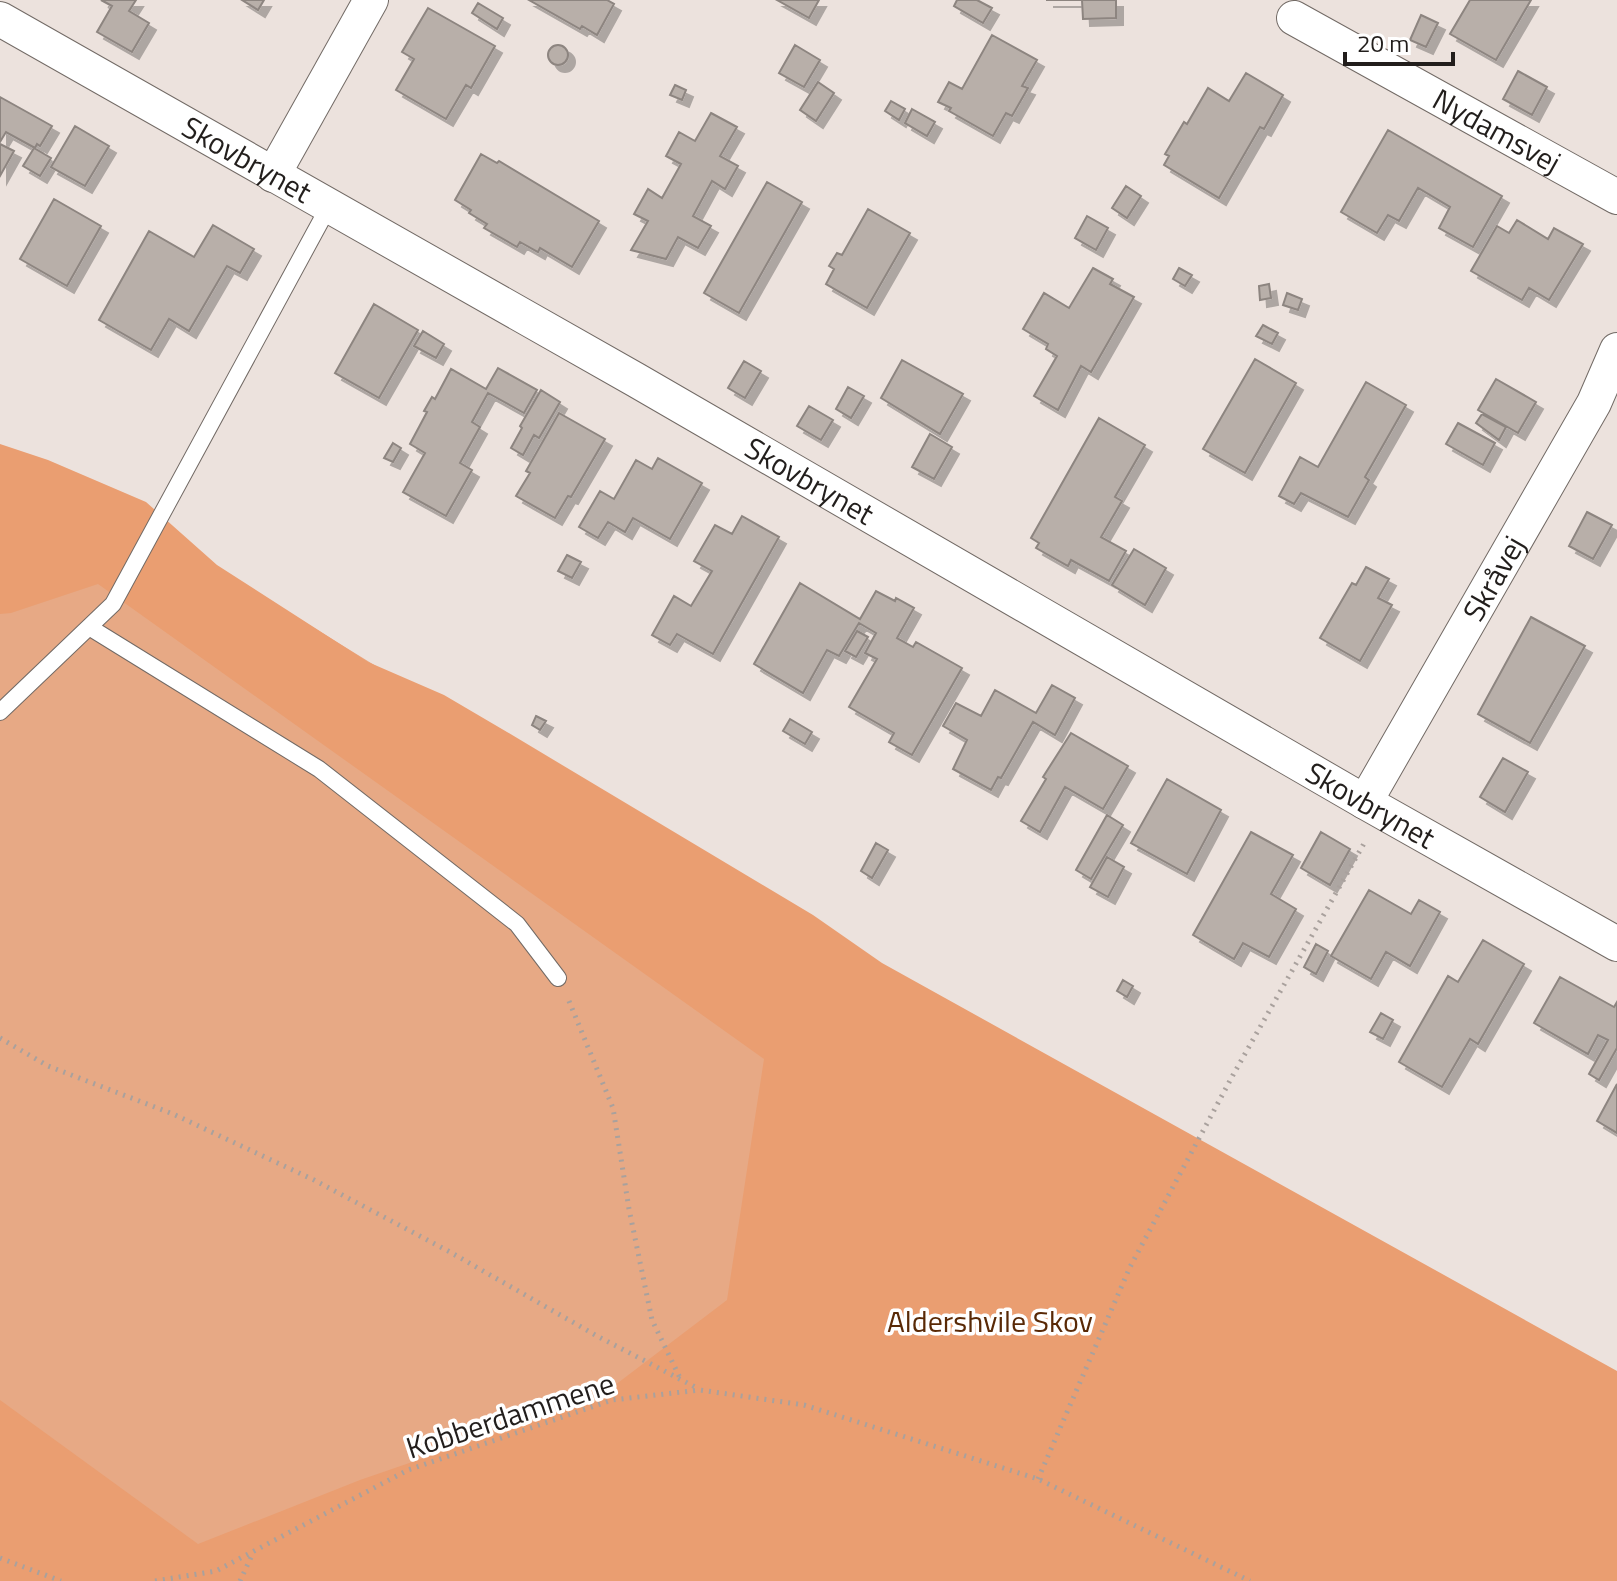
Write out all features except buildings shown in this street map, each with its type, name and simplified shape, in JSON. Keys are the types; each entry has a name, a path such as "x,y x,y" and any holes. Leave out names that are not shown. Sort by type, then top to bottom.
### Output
{"street":[{"path":"273,175 371,0"},
{"name":"Nydamsvej","path":"1294,18 1617,197"},
{"name":"Skovbrynet","path":"0,19 636,380 1617,944"},
{"name":"Skråvej","path":"1374,807 1594,403 1617,350"}],"lane":[{"path":"0,712 113,604 329,206"},
{"path":"89,627 319,769 517,924 558,978"}],"path":[{"path":"1038,1479 1130,1267 1374,807"},
{"path":"558,978 613,1108 629,1209 652,1320 682,1380"},
{"path":"0,1038 48,1066 173,1114 314,1180 700,1390"},
{"name":"Kobberdammene","path":"155,1581 216,1571 408,1470 612,1400 700,1390 804,1405 1038,1479 1250,1581"},
{"path":"240,1581 253,1552"},
{"path":"0,1558 61,1581"}],"green space":[{"name":"Aldershvile Skov","path":"0,444 48,460 146,502 217,565 368,662 444,695 813,915 882,963 1617,1371 1617,1581 0,1581 0,1400 198,1544 360,1480 598,1398 727,1300 764,1059 98,584 0,614"},
{"path":"0,463 135,518 620,816 1617,1581 0,1581"}]}
